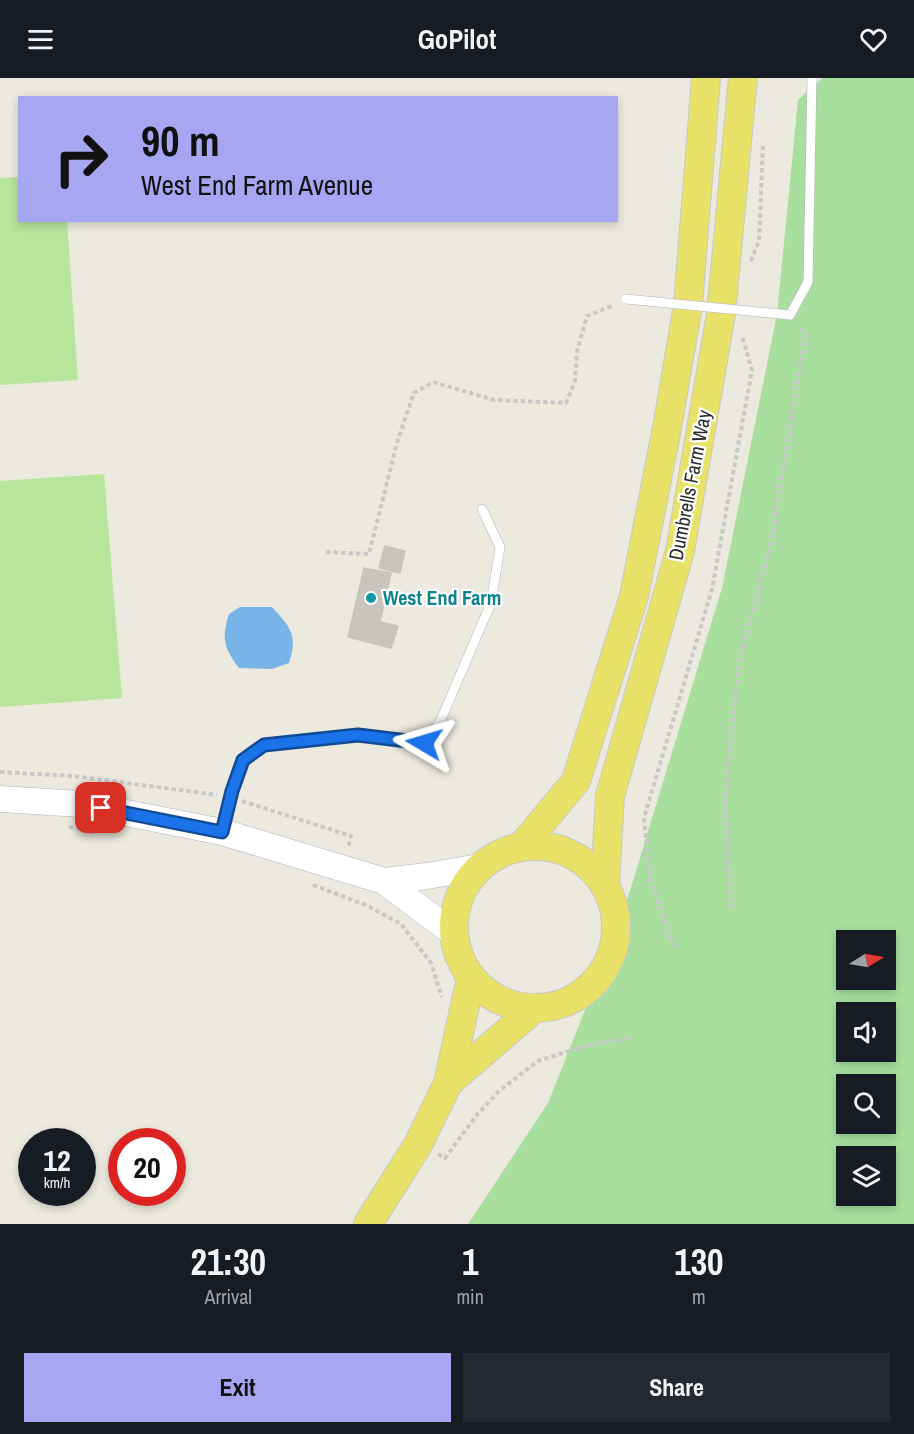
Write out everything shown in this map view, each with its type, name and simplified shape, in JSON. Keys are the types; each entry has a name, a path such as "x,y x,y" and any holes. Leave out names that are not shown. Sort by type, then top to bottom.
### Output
{"main road":[{"name":"Dumbrells Farm Way","path":"522,846 576,781 634,596 688,305 706,78"},
{"name":"Dumbrells Farm Way","path":"605,885 610,796 680,551 721,314 743,78"},
{"path":"522,846 546,846 569,853 589,866 605,885 614,908 616,932 611,956 599,977 581,994 559,1005 535,1008 511,1005 496,998 471,978 459,957 453,933 455,909 463,886 478,867 498,853 522,846"},
{"path":"368,1224 419,1143 448,1083 471,978"},
{"path":"448,1083 535,1008"}],"street":[{"path":"0,799 81,804 222,832 384,881 453,933"},
{"path":"384,881 478,867"}],"lane":[{"path":"626,299 790,315 808,282 812,78"},
{"path":"222,832 243,760 264,745 358,735 424,743 440,722 491,603 500,547 482,508"}],"path":[{"path":"326,552 369,554 379,524 397,443 414,393 434,382 494,400 566,403 575,381 577,351 587,316 626,299"},
{"path":"731,909 725,799 739,661 771,543 805,335 790,315"},
{"path":"673,946 650,879 644,818 712,589 722,536"},
{"path":"0,772 73,776 231,797 351,836"},
{"path":"61,826 105,834"},
{"path":"305,882 366,905 401,924 431,963 442,999"},
{"path":"445,1158 476,1116 499,1092 538,1061 585,1046 629,1038"}],"green space":[{"path":"822,78 914,78 914,1224 468,1224 548,1103 622,917 722,588 777,314 798,100"},
{"path":"18,177 18,222 67,222 78,380 0,385 0,178"},
{"path":"104,474 122,698 0,707 0,481"}],"water":[{"path":"240,607 272,607 279,614 293,639 289,663 272,669 239,668 227,648 225,630 229,614"}],"building":[{"path":"385,546 405,551 400,573 379,568"},
{"name":"West End Farm","path":"364,568 391,573 380,622 398,626 391,648 348,637"}],"place":[{"name":"West End Farm","path":"371,598"}],"route":[{"path":"101,808 222,832 232,791 243,760 264,745 358,735 424,743"}]}
